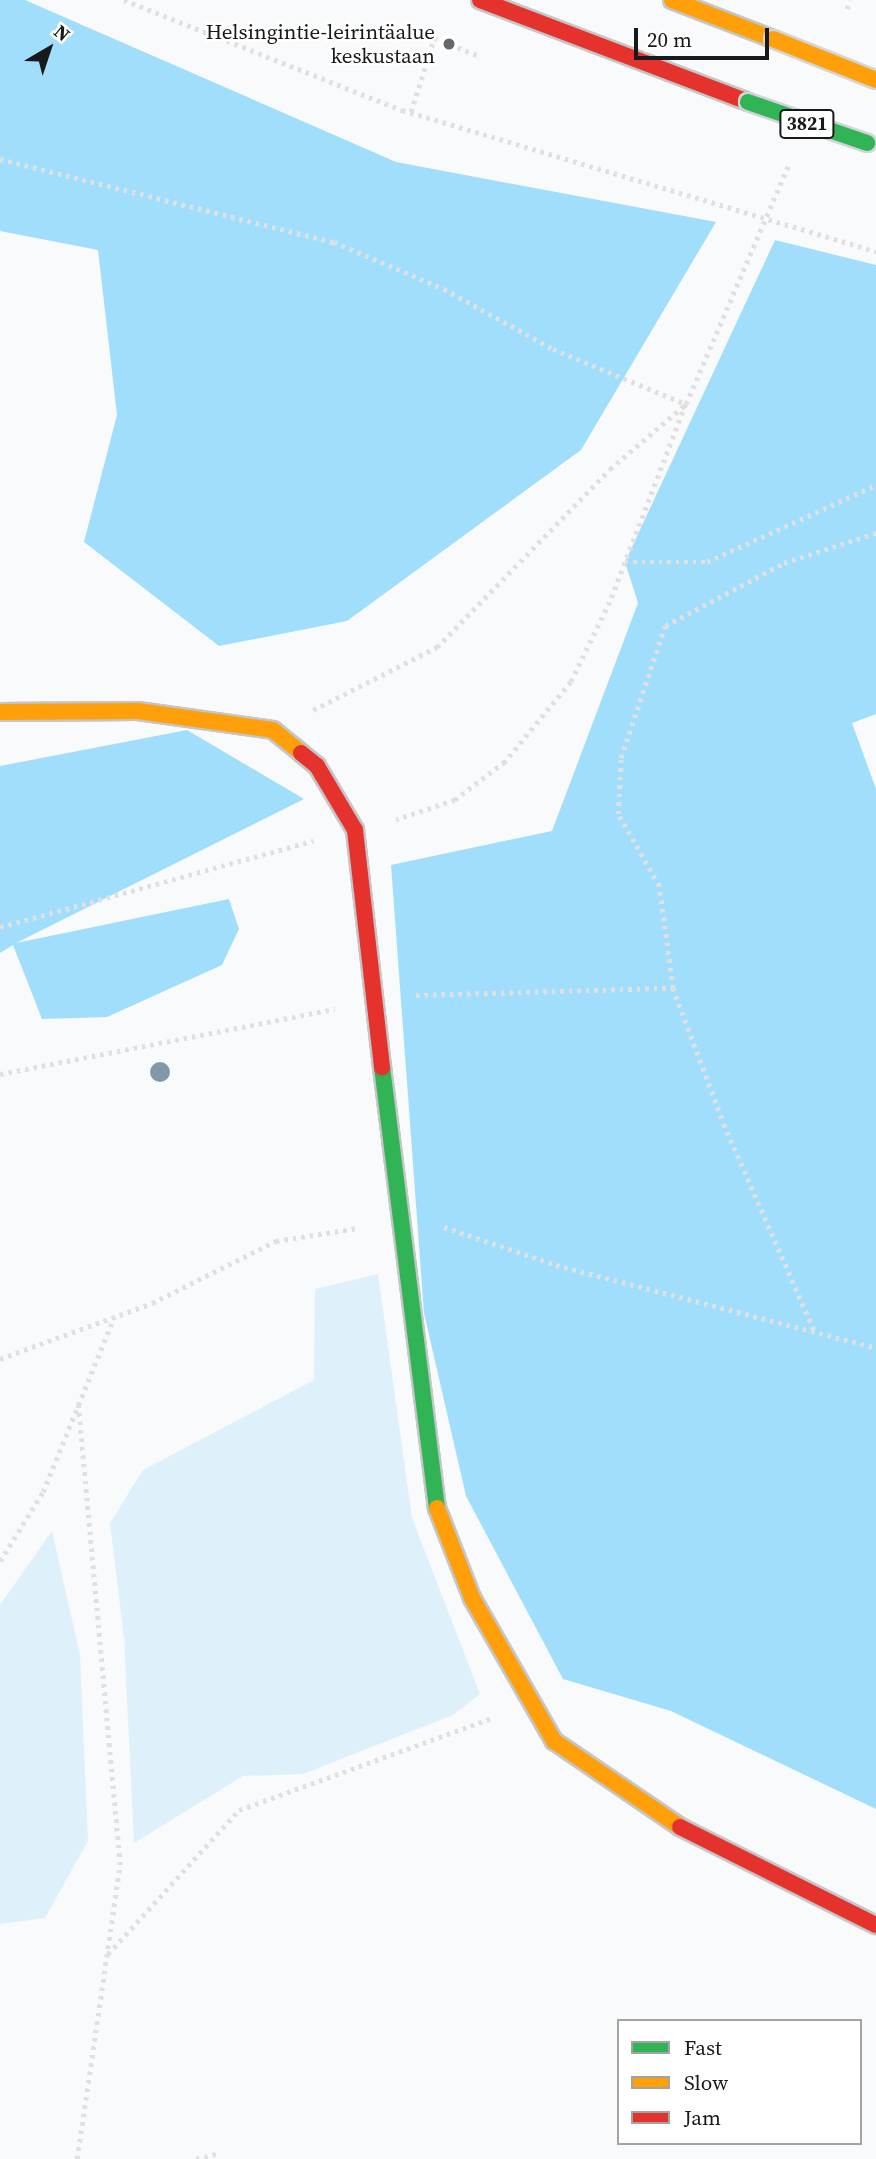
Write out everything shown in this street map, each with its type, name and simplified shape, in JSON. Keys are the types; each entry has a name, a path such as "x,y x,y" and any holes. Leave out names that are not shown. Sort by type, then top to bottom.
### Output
{"street":[{"name":"3821","path":"480,0 748,102 872,144"},
{"path":"672,0 876,80"},
{"path":"0,712 138,712 273,730 317,766 355,830 369,921 372,1002 439,1522 472,1598 554,1741 648,1811 876,1926"}],"path":[{"path":"124,0 411,112 768,215 876,251"},
{"path":"847,9 850,0"},
{"path":"411,112 434,38 477,55"},
{"path":"0,159 334,243 444,289 553,349 686,404"},
{"path":"0,927 455,800 505,762 570,682 625,562 686,404 789,164"},
{"path":"273,730 436,647 610,469 686,404"},
{"path":"625,562 707,562 876,485"},
{"path":"816,1332 724,1124 673,988 659,886 618,814 621,758 665,626 784,563 876,533"},
{"path":"0,1074 419,995 673,988"},
{"path":"0,1359 115,1316 276,1241 399,1224 460,1228 556,1265 876,1348"},
{"path":"0,1561 43,1492 115,1316"},
{"path":"77,2159 120,1865 78,1405"},
{"path":"107,1955 239,1810 532,1703"},
{"path":"196,2159 220,2153"}],"shaded area":[{"path":"0,0 25,0 396,162 716,222 581,450 347,621 219,646 84,542 117,415 98,250 0,231"},
{"path":"775,240 876,265 876,714 852,723 876,789 876,1809 671,1711 563,1679 466,1496 424,1313 391,865 552,831 638,603 625,562"},
{"path":"187,730 304,799 16,943 229,899 239,929 222,965 107,1017 42,1019 13,945 0,953 0,766"},
{"path":"378,1274 412,1518 480,1694 453,1715 303,1774 243,1776 134,1843 124,1638 110,1523 143,1470 314,1380 315,1289"},
{"path":"52,1531 80,1655 88,1841 45,1918 0,1924 0,1605"}],"traffic: fast":[{"path":"748,102 867,143"},
{"path":"382,1067 437,1508"}],"traffic: slow":[{"path":"672,0 773,39"},
{"path":"773,39 876,80"},
{"path":"0,712 138,711 273,730 301,753"},
{"path":"437,1508 472,1598 554,1741 680,1827"}],"traffic: jam":[{"path":"480,0 748,102"},
{"path":"301,753 317,766 355,830 382,1067"},
{"path":"680,1827 876,1925"}],"place":[{"name":"Helsingintie-leirintäalue keskustaan","path":"449,44"}]}
